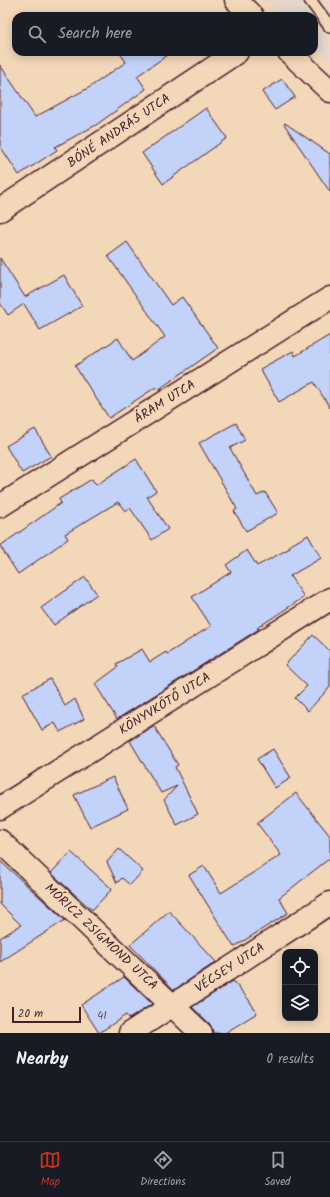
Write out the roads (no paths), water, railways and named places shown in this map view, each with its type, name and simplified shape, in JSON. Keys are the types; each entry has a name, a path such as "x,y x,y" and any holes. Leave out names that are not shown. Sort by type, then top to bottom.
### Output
{"street":[{"path":"236,0 248,12"},
{"name":"BÓNÉ ANDRÁS UTCA","path":"0,210 231,56"},
{"path":"293,56 330,91"},
{"name":"ÁRAM UTCA","path":"0,506 330,298"},
{"name":"KÖNYVKÖTŐ UTCA","path":"0,808 330,599"},
{"name":"MÓRICZ ZSIGMOND UTCA","path":"0,841 201,1033"},
{"name":"VÉCSEY UTCA","path":"130,1033 330,903"}],"lane":[{"path":"310,0 330,27"}]}
